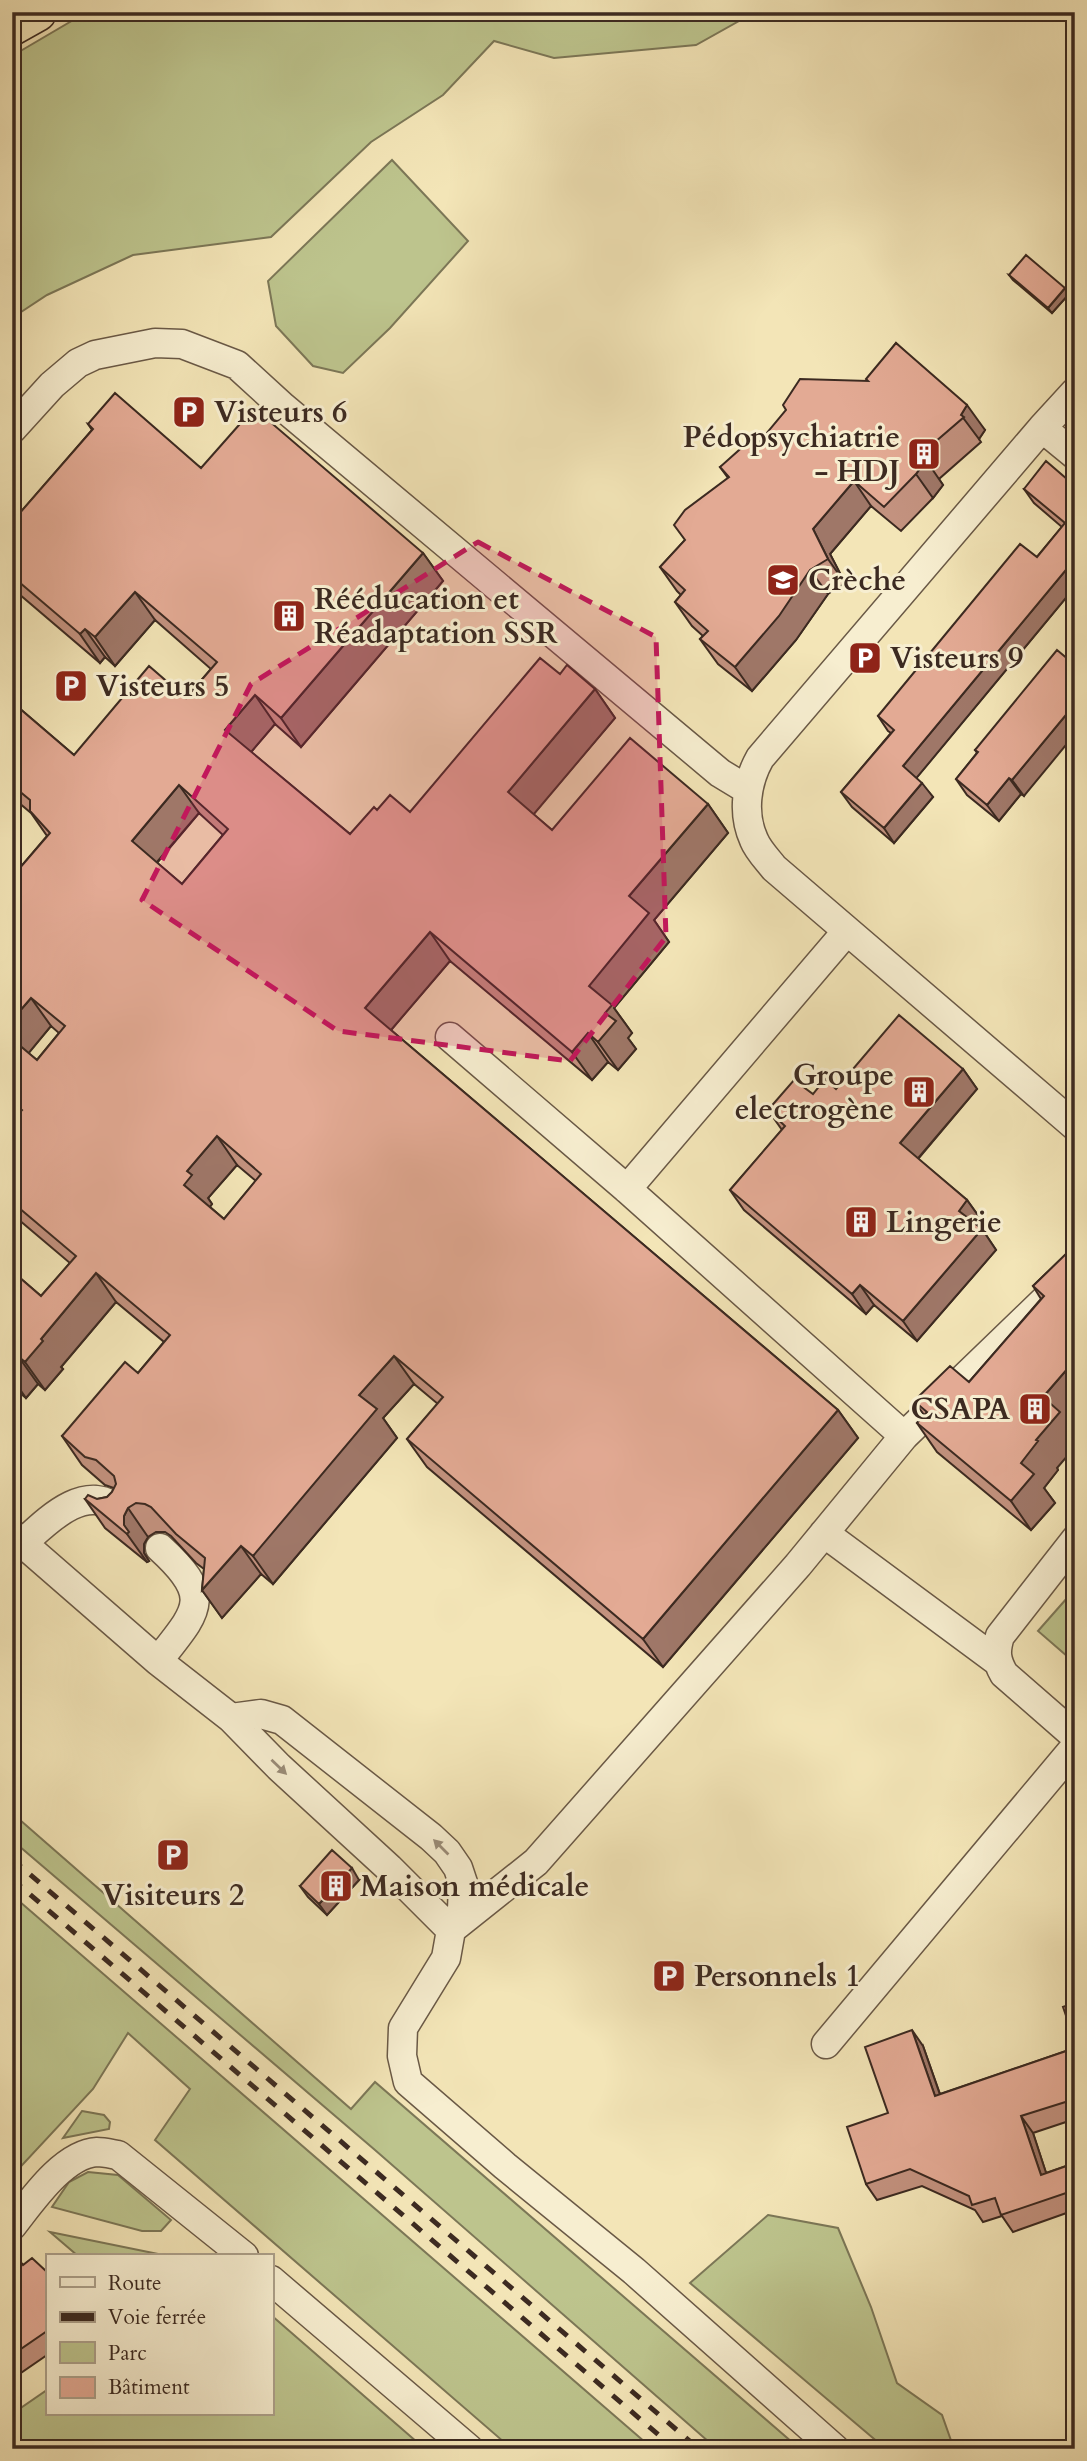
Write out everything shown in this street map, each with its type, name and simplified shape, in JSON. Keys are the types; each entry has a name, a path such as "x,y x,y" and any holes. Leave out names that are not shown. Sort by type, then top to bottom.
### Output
{"highway":[{"path":"12,26 37,12"}],"street":[{"path":"12,429 52,385 78,363 95,355 155,343 183,345 237,365 283,407 556,633 709,764 748,790"},
{"path":"1075,392 760,758 751,774 747,811 754,840 774,868 1075,1126"},
{"path":"1042,428 1075,455"},
{"path":"627,1189 847,931"},
{"path":"450,1037 627,1189 904,1436"},
{"path":"451,1930 536,1862 824,1533 904,1436 1075,1271"},
{"path":"118,1511 111,1504 95,1500 80,1502 64,1508 17,1539 158,1661 231,1718 279,1768 451,1930"},
{"path":"824,1533 997,1661 1012,1681 1075,1736"},
{"path":"997,1661 995,1649 1000,1636 1075,1540"},
{"path":"158,1661 191,1618 195,1600 191,1582 186,1574 160,1548"},
{"path":"231,1718 261,1714 282,1720 447,1852 458,1868 463,1884 463,1910 451,1930 446,1958 403,2028 402,2056 408,2082 505,2166 634,2271 835,2449"},
{"path":"826,2045 1075,1747"},
{"path":"12,2226 61,2168 96,2152 118,2155 242,2254"},
{"path":"273,2282 469,2449"}],"highlighted area":[{"path":"478,542 656,637 666,937 570,1061 338,1031 142,900 251,684"}],"green space":[{"path":"87,12 755,12 696,45 554,58 494,41 443,95 371,142 271,237 133,255 47,295 12,318 12,56"},
{"path":"392,160 468,241 390,328 343,373 313,366 276,326 268,281"},
{"path":"1075,1589 1075,1663 1038,1631"},
{"path":"12,1813 351,2109 375,2082 800,2449 717,2449 375,2150 12,1840"},
{"path":"12,1895 653,2449 512,2449 155,2140 190,2089 128,2033 93,2089 12,2176"},
{"path":"82,2111 104,2115 110,2122 109,2129 63,2138"},
{"path":"88,2172 118,2175 171,2220 161,2231 142,2231 52,2207 69,2182"},
{"path":"768,2215 838,2228 871,2307 897,2383 942,2415 954,2449 886,2449 690,2283"},
{"path":"50,2232 158,2254 76,2254"},
{"path":"273,2317 425,2449 12,2449 12,2414 46,2391 46,2416 273,2416"}],"building":[{"path":"1026,255 1065,288 1048,308 1009,275"},
{"path":"896,343 967,405 961,415 964,417 920,455 926,460 884,507 854,481 813,529 828,559 810,570 779,616 735,667 700,639 708,631 675,602 685,590 660,567 685,540 674,525 685,510 729,477 720,467 747,443 756,446 786,410 783,405 800,379 868,381 866,379"},
{"path":"115,393 201,468 254,408 423,553 281,718 255,695 225,730 350,834 374,807 377,810 390,795 410,812 540,658 560,674 567,665 595,689 508,792 552,830 630,738 708,804 629,896 649,913 589,986 612,1005 605,1013 616,1021 598,1042 588,1033 572,1052 430,932 365,1008 838,1410 643,1639 407,1439 443,1397 394,1356 359,1395 377,1409 253,1556 241,1546 202,1590 205,1558 176,1534 151,1507 136,1503 128,1508 124,1516 124,1525 129,1532 127,1534 85,1499 88,1495 97,1499 107,1497 116,1484 114,1476 96,1460 85,1457 62,1436 125,1362 138,1373 170,1335 96,1273 25,1362 18,1356 12,1362 12,1271 41,1296 76,1256 12,1202 12,1121 22,1110 12,1102 12,1039 37,1060 65,1026 31,998 12,1020 12,877 50,833 30,811 30,800 12,785 12,702 74,755 149,666 186,698 217,662 135,592 95,637 85,629 80,634 12,576 12,522 93,429 88,424","holes":["179,785 228,829 182,884 132,841","217,1136 261,1174 224,1219 184,1185 192,1175 187,1171"]},
{"path":"1046,461 1075,486 1075,559 903,766 922,783 884,828 841,792 894,730 878,716 1020,544 1037,557 1065,523 1024,489"},
{"path":"1057,650 1075,665 1075,704 1012,780 1009,778 987,805 956,779 978,752 975,750"},
{"name":"Lingerie","path":"899,1015 963,1069 900,1143 967,1200 959,1211 982,1229 903,1321 860,1285 852,1294 730,1190 785,1126 768,1110 794,1080 813,1094 825,1079 836,1089"},
{"path":"1075,1238 1075,1360 1043,1397 1060,1412 1021,1463 1034,1474 1011,1501 917,1423 927,1412 914,1401 950,1366 969,1382 1044,1296 1033,1286 1066,1254"},
{"path":"332,1850 352,1868 319,1904 300,1886"},
{"path":"1075,2003 1075,2042 1063,2007"},
{"path":"912,2030 935,2096 1075,2048 1075,2099 1021,2116 1041,2175 1075,2163 1075,2190 1001,2215 995,2198 972,2205 969,2196 910,2169 866,2184 847,2127 888,2113 865,2047"},
{"path":"14,2253 23,2265 32,2258 46,2271 46,2332 12,2355"}],"railway":[{"path":"12,1859 699,2449"},
{"path":"12,1879 675,2449"}],"place":[{"name":"Visteurs 6","path":"189,412"},
{"name":"Pédopsychiatrie - HDJ","path":"924,454"},
{"name":"Crèche","path":"783,580"},
{"name":"Rééducation et Réadaptation SSR","path":"289,616"},
{"name":"Visteurs 9","path":"865,658"},
{"name":"Visteurs 5","path":"71,686"},
{"name":"Groupe electrogène","path":"919,1092"},
{"name":"Lingerie","path":"861,1222"},
{"name":"CSAPA","path":"1035,1409"},
{"name":"Visiteurs 2","path":"173,1855"},
{"name":"Maison médicale","path":"336,1886"},
{"name":"Personnels 1","path":"669,1976"}]}
